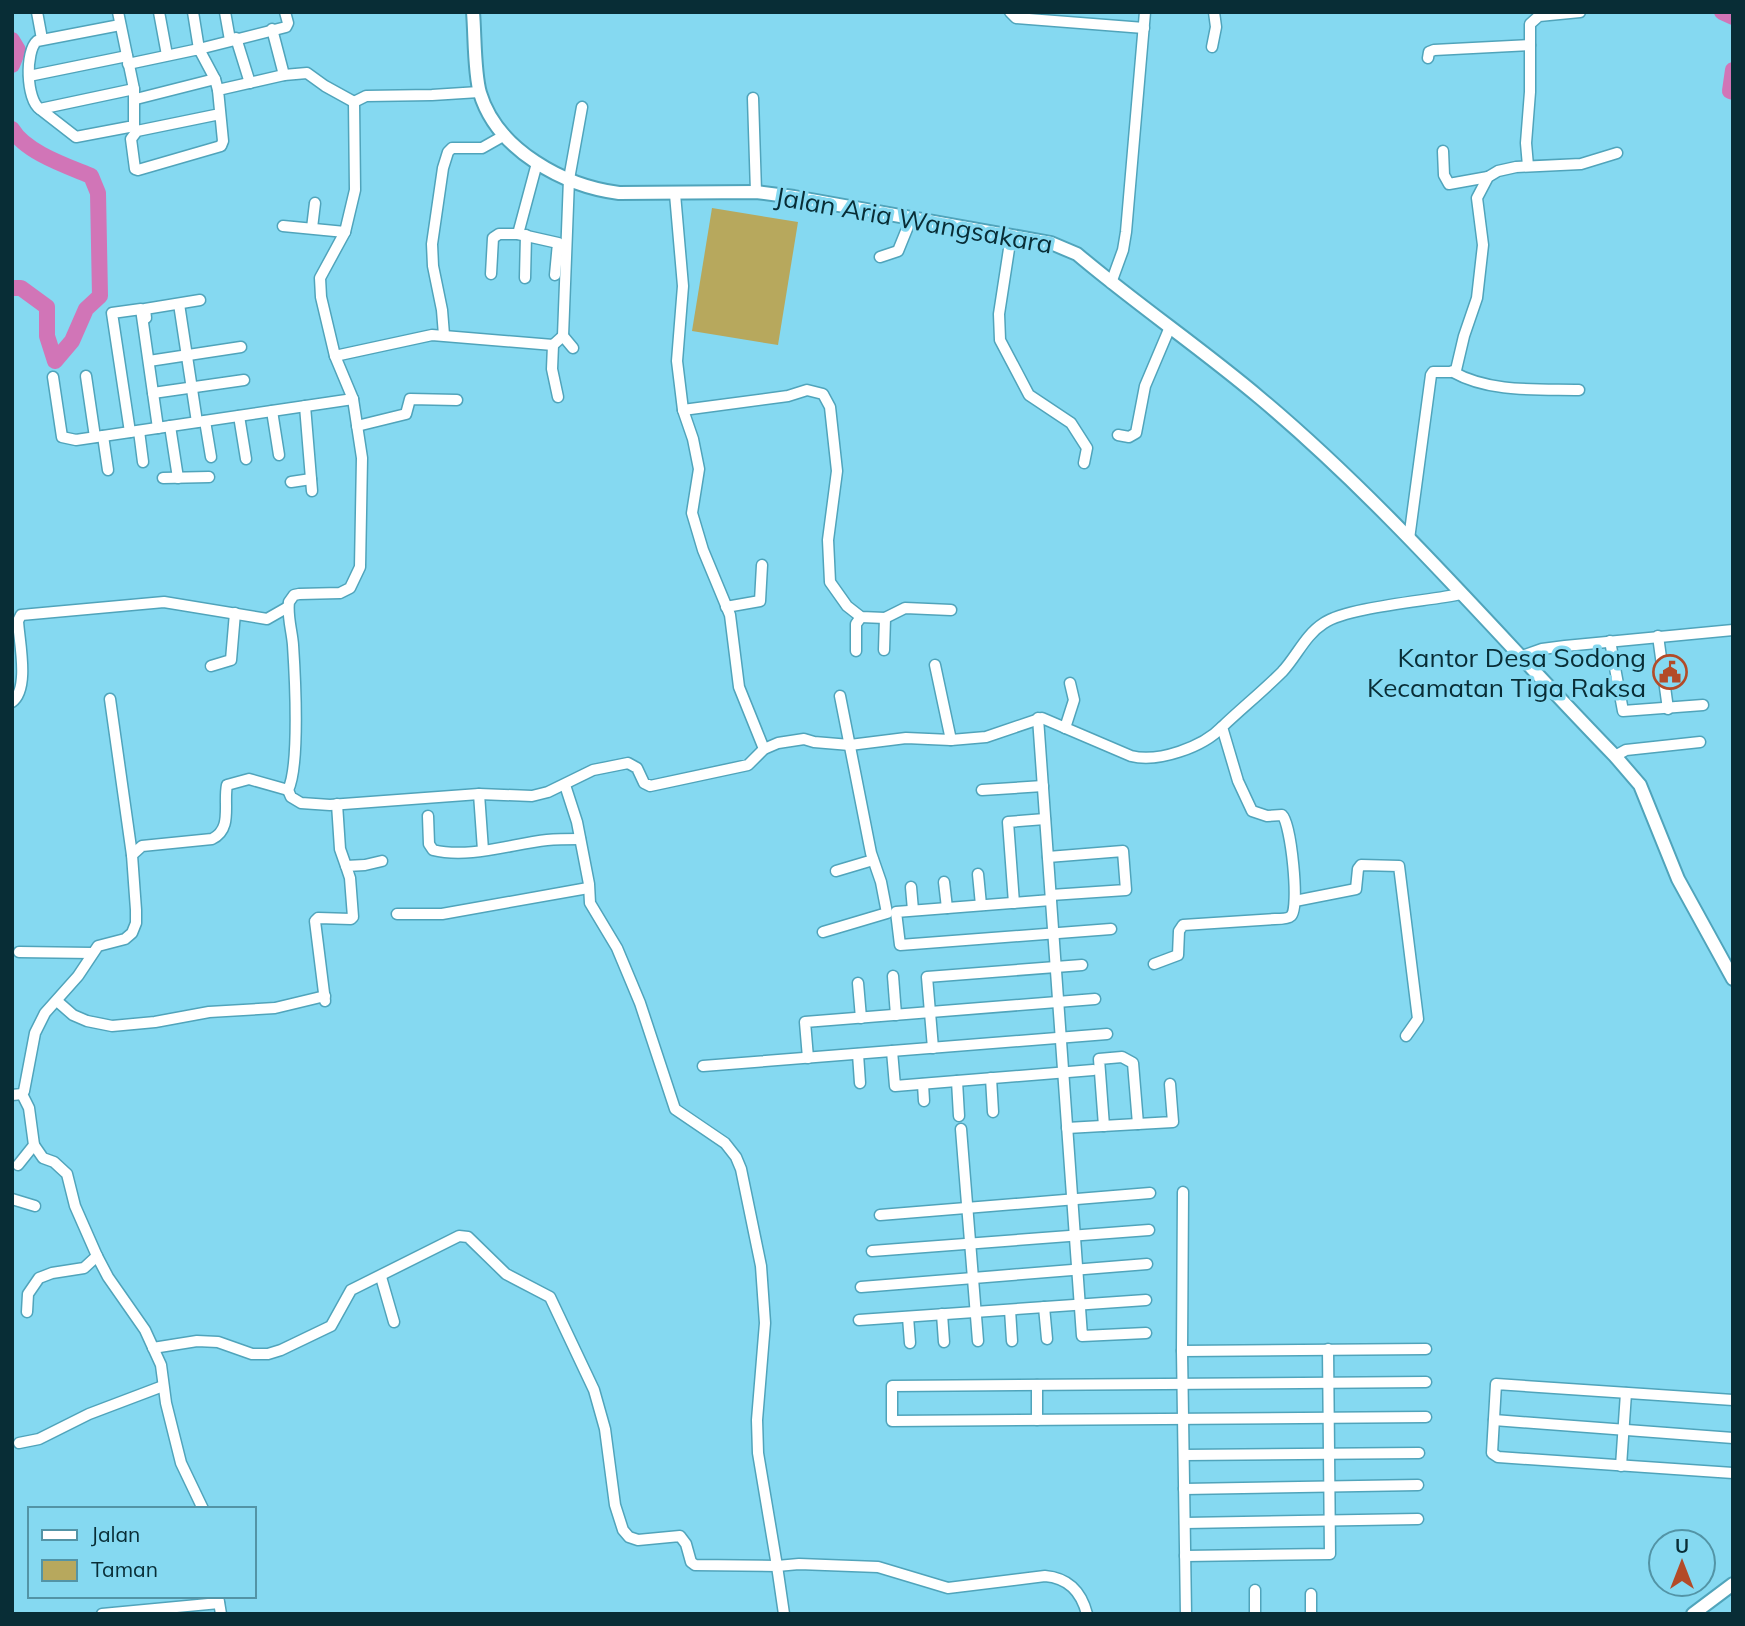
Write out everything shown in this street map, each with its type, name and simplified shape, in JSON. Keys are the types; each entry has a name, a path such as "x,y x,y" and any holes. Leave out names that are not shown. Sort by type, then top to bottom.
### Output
{"street":[{"path":"37,12 42,39"},
{"path":"118,12 135,94 136,128 131,139 133,166 138,170 221,146 223,141 218,90 199,49 193,12"},
{"path":"159,12 167,55"},
{"path":"225,12 250,83"},
{"path":"29,76 199,49 287,26 285,12"},
{"name":"Jalan Aria Wangsakara","path":"473,12 480,92 493,119 505,135 537,163 569,179 602,191 675,194 755,192 1011,236 1065,247 1077,254 1261,398 1409,538 1615,756 1640,785 1678,879 1733,979"},
{"path":"1010,12 1016,18 1144,28"},
{"path":"1111,283 1123,250 1126,232 1145,12"},
{"path":"1212,47 1216,27 1214,12"},
{"path":"1528,166 1526,143 1530,24 1534,14 1580,12"},
{"path":"120,25 42,39 33,44 29,76 34,104 76,137 220,114"},
{"path":"272,29 284,75"},
{"path":"1428,58 1429,52 1434,50 1530,45"},
{"path":"218,90 284,75 310,74 325,86 355,102"},
{"path":"40,109 215,79"},
{"path":"355,102 366,96 480,92"},
{"path":"753,98 755,192"},
{"path":"12,702 21,692 18,621 21,615 164,602 267,619 288,607 294,595 341,593 350,588 357,576 362,458 353,399 335,356 322,307 320,278 345,232 355,190 355,102"},
{"path":"573,348 563,336 569,179 582,107"},
{"path":"444,335 432,244 444,164 452,148 486,147 505,135"},
{"path":"1443,151 1444,175 1449,184 1528,166 1581,164 1617,153"},
{"path":"525,278 522,234 537,163"},
{"path":"1453,372 1477,298 1483,245 1477,198 1488,177"},
{"path":"675,194 683,286 677,361 683,410 699,469 692,513 732,625 739,687 764,749"},
{"path":"312,228 315,203"},
{"path":"880,257 898,251 911,219"},
{"path":"283,226 345,232"},
{"path":"491,274 493,238 499,234 522,234 558,243 555,275"},
{"path":"1011,236 999,305 1000,340 1029,395 1075,427 1087,449 1084,463"},
{"path":"178,478 155,393 145,309 201,300"},
{"path":"179,303 191,388 211,457"},
{"path":"143,462 134,431 112,313 141,309 151,361"},
{"path":"1118,435 1129,437 1136,433 1145,386 1170,327"},
{"path":"335,356 444,335 553,345"},
{"path":"558,397 552,369 553,345 563,336"},
{"path":"151,361 241,347"},
{"path":"1409,538 1433,372 1453,372 1464,378 1509,388 1579,390"},
{"path":"86,376 108,470"},
{"path":"53,377 62,437 75,440 353,399"},
{"path":"155,393 244,380"},
{"path":"683,410 788,397 807,390 823,394 830,407 837,471 828,540 829,577 847,606 860,617 885,618 905,608 951,610"},
{"path":"357,426 406,414 410,399 457,400"},
{"path":"305,406 312,491"},
{"path":"272,411 279,455"},
{"path":"239,416 246,459"},
{"path":"163,478 209,477"},
{"path":"291,482 311,479"},
{"path":"726,607 760,601 762,565"},
{"path":"288,607 293,643 295,744 292,782 288,790 291,797 301,803 337,804 479,794 540,795 565,785 583,773 628,763 638,768 646,785 668,783 748,765 764,749 778,743 804,739 850,745 906,738 951,740 986,737 1038,718 1046,718 1131,755 1146,757 1184,751 1222,727 1284,670 1301,645 1323,623 1335,617 1362,611 1461,594"},
{"path":"211,666 231,660 235,613"},
{"path":"856,651 856,624 860,617"},
{"path":"884,650 885,618"},
{"path":"1522,656 1542,649 1733,630"},
{"path":"1658,636 1668,709"},
{"path":"1610,641 1623,711 1703,705"},
{"path":"935,666 951,740"},
{"path":"1065,728 1075,694 1070,683"},
{"path":"823,932 887,913 873,860 840,696"},
{"path":"110,699 132,855 136,923 132,933 125,939 99,946 92,953 78,976 39,1023 17,1095 29,1108 34,1145 43,1158 61,1167 67,1174 75,1206 97,1256 108,1277 145,1330 161,1365 163,1386 181,1463 198,1493 202,1507"},
{"path":"1038,718 1082,1336 1146,1333"},
{"path":"1154,964 1178,955 1178,931 1183,926 1290,918 1293,915 1287,821 1282,816 1267,816 1252,811 1238,781 1222,727"},
{"path":"1615,756 1626,750 1700,742"},
{"path":"132,855 142,846 219,836 225,826 227,785 249,779 288,790"},
{"path":"565,785 577,822 590,903 617,948 640,1003 675,1110 725,1143 741,1169 761,1266 765,1323 757,1420 758,1453 784,1614"},
{"path":"982,790 1043,786"},
{"path":"479,794 483,850"},
{"path":"57,1001 80,1018 112,1026 155,1022 209,1012 275,1008 325,999 315,921 318,918 348,919 353,916 350,878 340,849 337,804"},
{"path":"428,816 429,845 433,850 483,850 549,840 580,839"},
{"path":"1014,902 1008,822 1045,819"},
{"path":"1048,857 1123,851 1126,890 896,912 900,945 1111,929"},
{"path":"836,871 873,860"},
{"path":"345,866 382,861"},
{"path":"1294,901 1356,889 1358,869 1362,865 1399,866 1418,1019 1406,1036"},
{"path":"978,874 981,905"},
{"path":"944,882 947,908"},
{"path":"911,887 913,911"},
{"path":"397,914 442,914 588,888"},
{"path":"19,952 92,953"},
{"path":"933,1048 927,977 1082,965"},
{"path":"893,976 896,1015"},
{"path":"858,983 861,1018"},
{"path":"808,1058 805,1022 1095,999"},
{"path":"703,1066 1107,1034"},
{"path":"892,1051 895,1086 1093,1070"},
{"path":"858,1054 860,1083"},
{"path":"1104,1126 1099,1059 1122,1057 1133,1063 1138,1124"},
{"path":"991,1078 993,1112"},
{"path":"957,1081 959,1116"},
{"path":"923,1084 924,1101"},
{"path":"1067,1128 1173,1122 1170,1084"},
{"path":"961,1129 978,1341"},
{"path":"18,1165 34,1145"},
{"path":"1183,1192 1182,1384 1186,1614"},
{"path":"880,1215 1150,1193"},
{"path":"12,1199 35,1206"},
{"path":"872,1251 1149,1230"},
{"path":"153,1348 197,1340 218,1342 253,1354 268,1354 281,1350 331,1326 351,1290 465,1236 506,1274 550,1297 594,1390 605,1429 615,1505 626,1535 632,1539 680,1536 686,1544 691,1562 695,1564 878,1567 948,1588 1045,1576 1060,1577 1072,1585 1084,1602 1087,1614"},
{"path":"27,1312 28,1294 39,1279 52,1273 84,1268 97,1256"},
{"path":"861,1287 1147,1264"},
{"path":"381,1277 394,1322"},
{"path":"859,1320 1146,1300"},
{"path":"1044,1307 1047,1339"},
{"path":"1010,1310 1012,1341"},
{"path":"942,1314 944,1342"},
{"path":"908,1317 910,1343"},
{"path":"1185,1556 1330,1554 1328,1349"},
{"path":"1182,1351 1426,1349"},
{"path":"1426,1382 892,1386 892,1421 1426,1417"},
{"path":"1733,1400 1496,1384 1492,1453 1498,1457 1733,1473"},
{"path":"1037,1385 1037,1420"},
{"path":"19,1443 38,1439 89,1414 163,1386"},
{"path":"1622,1466 1626,1393"},
{"path":"1494,1420 1733,1438"},
{"path":"1184,1455 1419,1453"},
{"path":"1184,1489 1418,1485"},
{"path":"1185,1523 1418,1519"},
{"path":"1693,1614 1733,1584"},
{"path":"1255,1590 1255,1614"},
{"path":"1311,1594 1311,1614"},
{"path":"102,1614 220,1604"}],"green space":[{"path":"712,208 798,222 778,345 692,331"}],"waterway":[{"path":"1722,12 1733,17"},
{"path":"12,40 18,50 12,65"},
{"path":"1733,70 1730,91 1733,92"},
{"path":"12,129 26,145 36,151 91,176 98,193 100,296 86,309 72,341 55,361 47,336 47,307 21,288 12,288"}],"place":[{"name":"Kantor Desa Sodong Kecamatan Tiga Raksa","path":"1670,672"}]}
